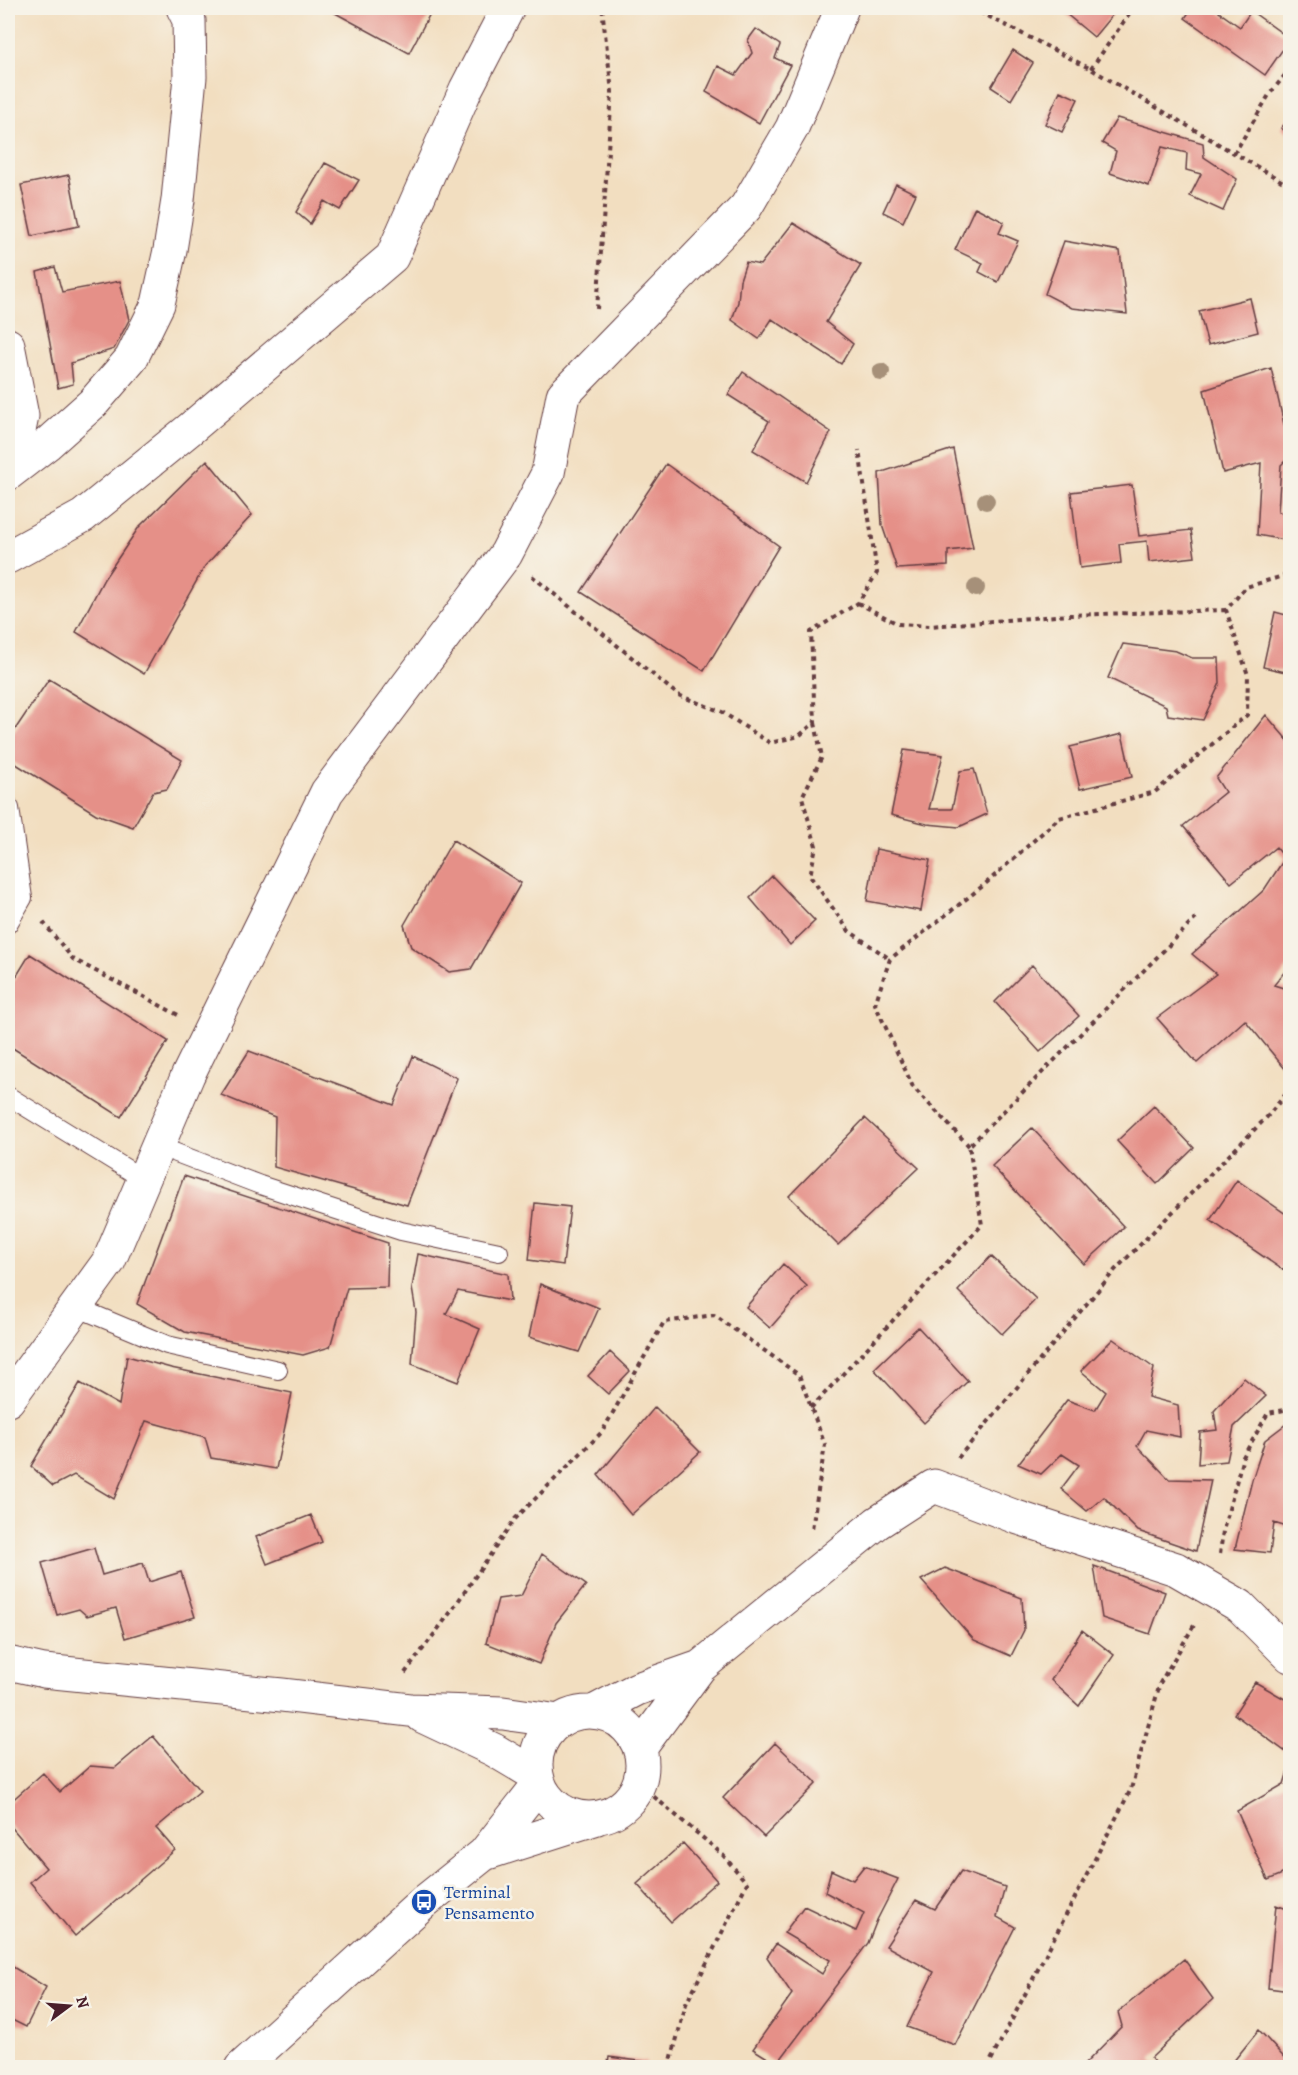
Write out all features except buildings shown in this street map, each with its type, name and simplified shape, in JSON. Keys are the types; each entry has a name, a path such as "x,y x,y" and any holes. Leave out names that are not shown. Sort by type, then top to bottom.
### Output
{"street":[{"path":"9,473 47,444 93,403 131,359 158,304 178,200 190,77 189,20 183,8"},
{"path":"8,557 83,516 190,429 392,257 466,90 508,8"},
{"path":"8,1400 109,1261 188,1075 327,792 506,554 548,473 563,395 746,207 792,128 842,8"},
{"path":"8,345 22,416 9,473"},
{"path":"640,1748 700,1667 876,1524 934,1486 1016,1518 1176,1569 1240,1606 1290,1656"},
{"path":"8,1663 45,1671 395,1708 503,1713 559,1720"},
{"path":"595,1711 637,1689 700,1667"},
{"path":"395,1708 494,1749 538,1779"},
{"path":"484,1854 598,1818 615,1812 630,1800 639,1784 643,1766 640,1748 630,1730 614,1718 595,1711 583,1711 559,1720 548,1731 540,1744 536,1759 538,1779 547,1797 569,1815 598,1818"},
{"path":"241,2067 424,1902 484,1854 538,1779"}],"lane":[{"path":"8,806 23,898 8,924"},
{"path":"8,1096 143,1179"},
{"path":"158,1146 260,1185 400,1232 499,1252"},
{"path":"76,1307 167,1345 278,1370"}],"path":[{"path":"594,364 612,92 602,8"},
{"path":"972,8 1091,69 1290,186"},
{"path":"1091,69 1133,8"},
{"path":"1234,153 1269,95 1290,69"},
{"path":"859,450 877,573 858,603 811,632 815,722 822,757 802,797 816,846 810,876 849,932 890,958"},
{"path":"506,554 678,695 722,712 770,743 799,736 815,722"},
{"path":"858,603 897,624 930,626 1069,615 1226,610 1246,587 1290,574"},
{"path":"811,1408 982,1225 969,1146 912,1087 875,1004 890,958 984,885 1059,818 1155,792 1247,715 1248,675 1226,610"},
{"path":"23,898 73,960 209,1031"},
{"path":"969,1146 1196,918"},
{"path":"934,1486 1115,1270 1267,1117 1290,1089"},
{"path":"395,1708 450,1613 515,1520 602,1432 664,1322 714,1316 799,1375 825,1445 803,1583"},
{"path":"987,2067 1131,1789 1160,1683 1215,1592 1223,1531 1243,1457 1268,1413 1290,1409"},
{"path":"639,1784 722,1854 747,1883 686,2004 669,2067"}],"place":[{"name":"Terminal Pensamento","path":"424,1902"}]}
